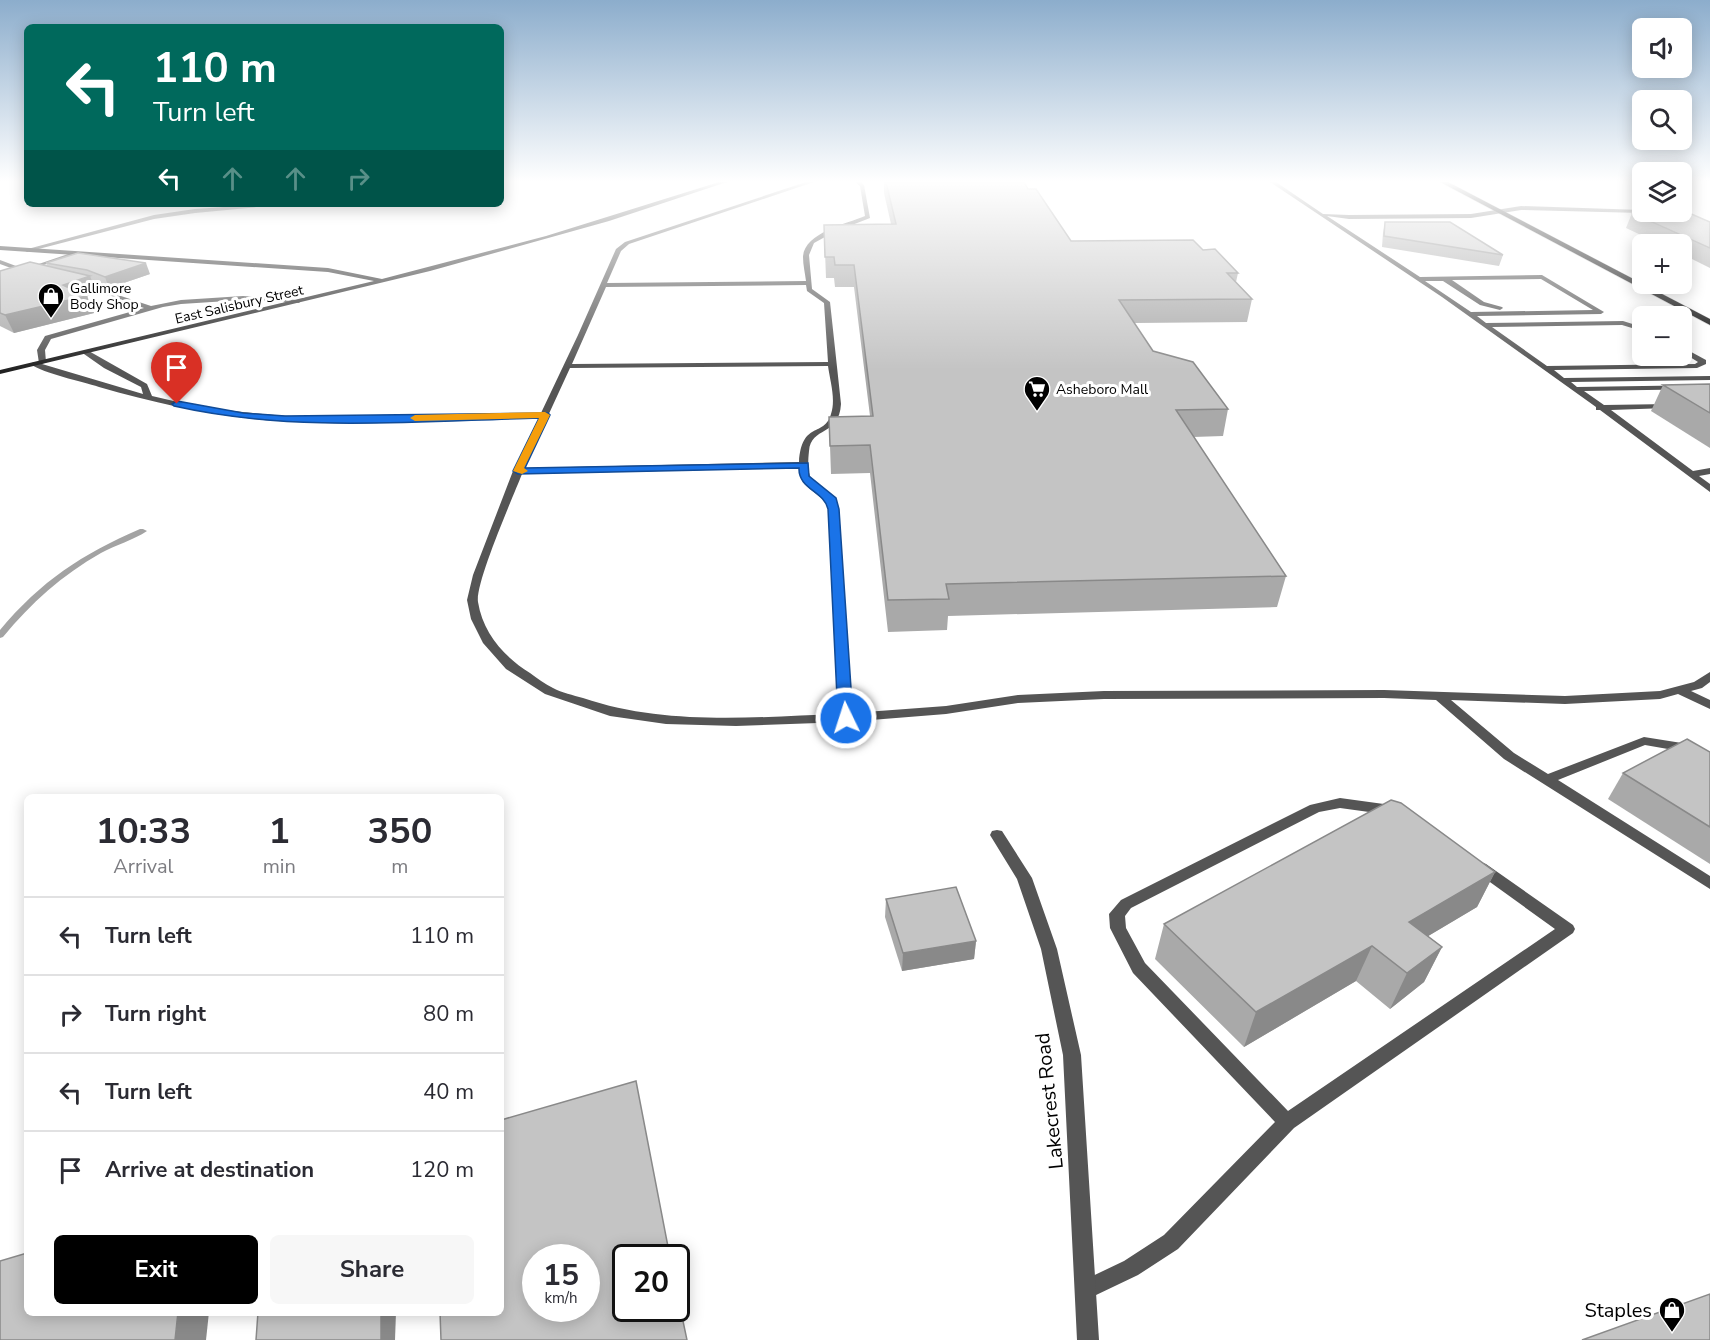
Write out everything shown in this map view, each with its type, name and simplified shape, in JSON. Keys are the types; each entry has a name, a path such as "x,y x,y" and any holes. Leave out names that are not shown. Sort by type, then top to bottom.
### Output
{"main road":[{"name":"East Salisbury Street","path":"0,372 297,302 521,245"},
{"path":"1563,245 1710,322"},
{"path":"0,248 328,270 382,281"}],"street":[{"path":"27,250 48,245"},
{"path":"624,245 618,250 568,366 518,471 478,575 472,600 477,619 487,641 510,666 549,691 610,712 666,720 736,722 846,718 946,710 1018,699 1104,695 1384,694 1565,700 1660,695 1698,685 1710,676"},
{"path":"810,245 806,255 809,290 827,302 837,411 834,419 806,439 803,447 804,476 809,483 832,501 834,509 846,718"},
{"path":"1368,245 1420,279 1693,474 1710,489"},
{"path":"23,270 73,254"},
{"path":"0,262 33,274"},
{"path":"1420,279 1542,277 1601,312 1467,314"},
{"path":"1444,278 1482,304 1499,308 1593,308"},
{"path":"68,282 89,285 151,308"},
{"path":"603,285 809,283"},
{"path":"297,302 243,298 181,302 151,308 48,338 40,350 38,363 128,393 213,411 285,419 363,420 545,415"},
{"path":"1484,325 1623,323 1632,326"},
{"path":"87,352 144,386 148,396"},
{"path":"1544,368 1697,366 1703,362 1692,355"},
{"path":"568,366 832,364"},
{"path":"1561,380 1710,378"},
{"path":"1574,389 1710,387"},
{"path":"1599,408 1678,405"},
{"path":"518,471 804,465"},
{"path":"1693,474 1710,471"},
{"path":"1680,690 1710,705"},
{"path":"1440,697 1509,756 1710,883"},
{"path":"1546,780 1644,741 1688,748 1710,757"},
{"path":"1287,1122 1139,968 1118,928 1118,914 1126,904 1316,807 1340,803 1401,811 1411,818"},
{"name":"Lakecrest Road","path":"997,835 1024,878 1049,949 1072,1055 1088,1340"},
{"path":"1086,1289 1131,1268 1171,1242 1287,1122 1567,929 1469,860"}],"building":[{"name":"Asheboro Mall","path":"825,245 1198,245 1203,250 1215,249 1238,273 1227,273 1252,299 1119,300 1153,351 1193,362 1228,409 1176,410 1286,576 946,584 949,599 888,600 870,445 830,446 829,417 873,416 854,265 835,265 834,257 825,257"},
{"path":"1437,245 1486,245 1503,255"},
{"path":"78,253 146,263 105,277 87,270 46,263"},
{"path":"30,262 90,276 63,285 86,296 5,315 0,313 0,271"},
{"path":"1710,384 1710,413 1663,385"},
{"path":"1687,739 1710,752 1710,827 1623,773"},
{"path":"1391,800 1401,803 1495,872 1409,922 1442,947 1407,973 1372,946 1256,1012 1164,924"},
{"path":"956,887 976,941 903,953 886,899"},
{"path":"636,1081 667,1244 612,1244 612,1322 683,1322 687,1340 441,1340 440,1316 504,1316 504,1119"},
{"path":"24,1254 24,1316 178,1316 175,1340 0,1340 0,1261"},
{"path":"1710,1294 1710,1340 1582,1340"},
{"path":"258,1316 381,1316 381,1340 256,1340"}],"waterway":[{"path":"0,635 31,600 64,572 101,550 143,531"}],"slow traffic":[{"path":"415,418 545,415 518,471 522,471"}],"place":[{"name":"Gallimore Body Shop","path":"51,319"},
{"name":"Asheboro Mall","path":"1037,412"},
{"name":"Staples","path":"1672,1333"}],"route":[{"path":"177,404 243,416 285,419 363,420 545,415 518,471 804,465 804,476 809,483 832,501 834,509 834,546 846,718"}]}
